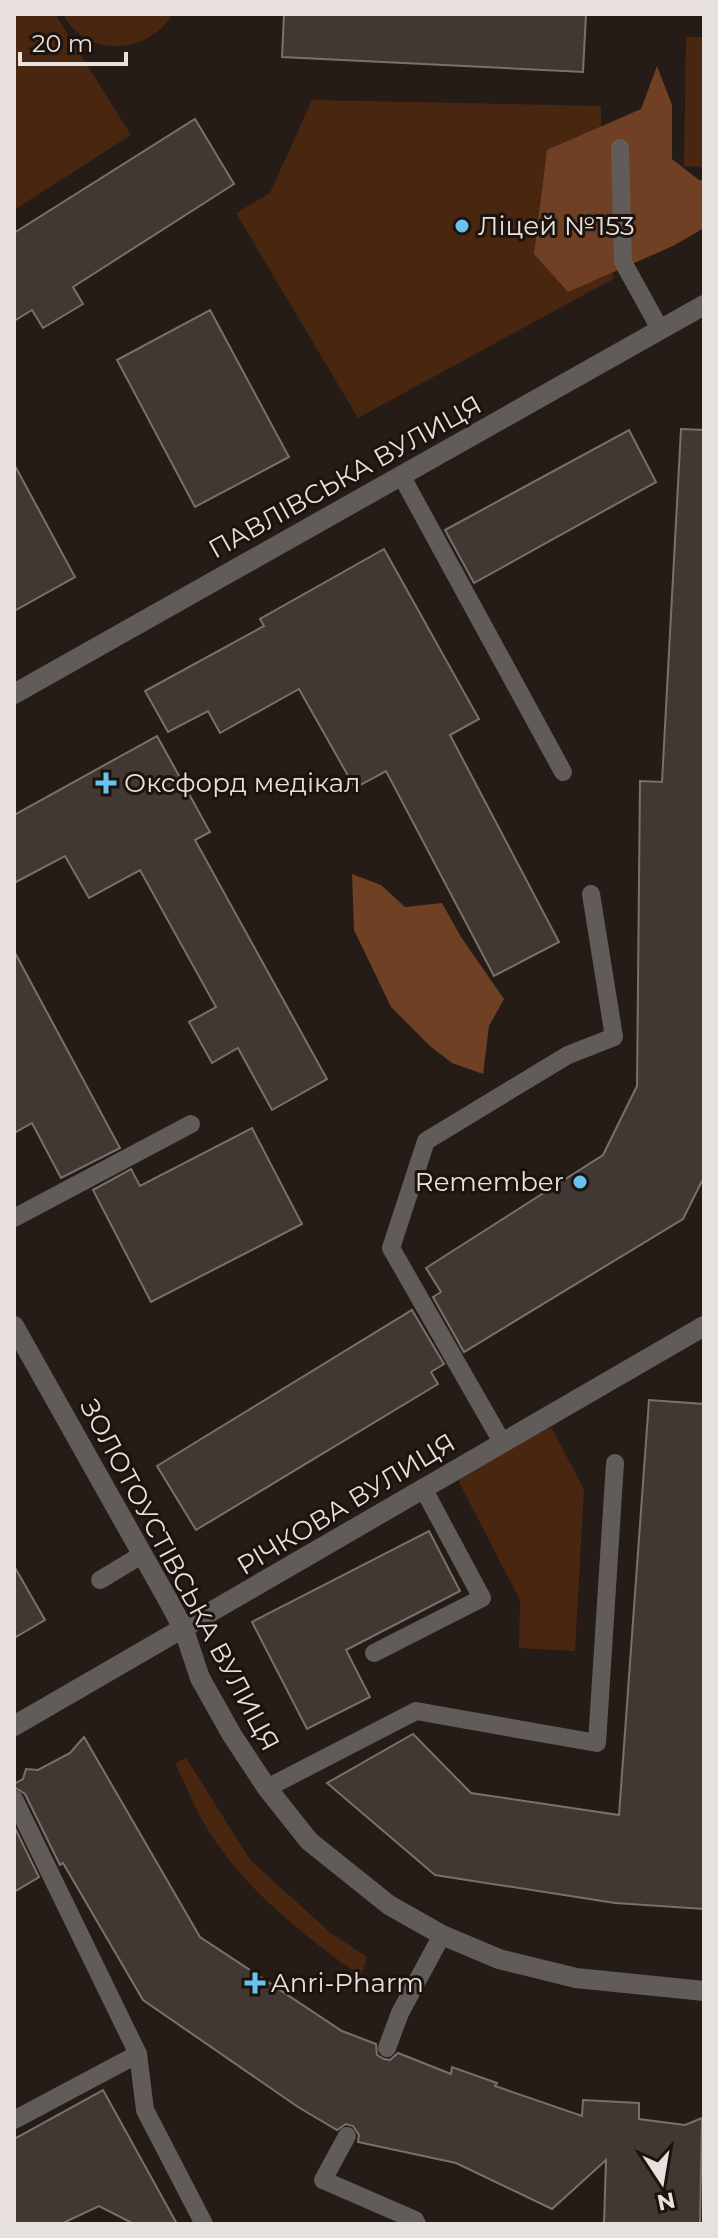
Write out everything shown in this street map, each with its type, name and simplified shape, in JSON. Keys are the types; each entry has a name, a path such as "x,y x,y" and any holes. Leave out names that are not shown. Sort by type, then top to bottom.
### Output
{"street":[{"name":"ПАВЛІВСЬКА ВУЛИЦЯ","path":"14,694 704,305"},
{"name":"ЗОЛОТОУСТІВСЬКА ВУЛИЦЯ","path":"14,1326 184,1630 200,1678 232,1735 267,1788 309,1841 389,1905 442,1935 499,1959 576,1978 704,1991"},
{"name":"РІЧКОВА ВУЛИЦЯ","path":"14,1726 704,1326"}],"lane":[{"path":"620,148 623,262 660,329"},
{"path":"401,475 563,772"},
{"path":"502,1442 391,1248 426,1141 568,1055 614,1037 591,894"},
{"path":"14,1218 191,1124"},
{"path":"267,1788 416,1711 597,1743 615,1463"},
{"path":"374,1653 482,1598 423,1488"},
{"path":"100,1580 143,1554"},
{"path":"14,1799 138,2054 145,2110 204,2224"},
{"path":"387,2048 400,2013 442,1935"},
{"path":"14,2120 138,2054"},
{"path":"347,2136 323,2180 415,2220 417,2224"}],"shaded area":[{"path":"14,14 55,14 131,135 14,210"},
{"path":"63,14 173,14 162,28 148,38 117,46 101,45 86,39 73,29"},
{"path":"686,37 704,37 704,167 684,166"},
{"path":"657,66 672,105 672,159 699,180 704,180 704,228 673,246 568,292 534,254 547,150 641,109"},
{"path":"312,100 601,106 601,252 615,278 358,418 236,213 270,193"},
{"path":"352,874 381,885 405,907 442,903 461,937 504,999 489,1026 483,1074 452,1063 391,1007 354,930"},
{"path":"551,1427 584,1489 575,1651 519,1648 520,1600 457,1478"},
{"path":"186,1758 251,1861 332,1934 367,1957 361,1976 273,1907 234,1866 202,1820 175,1763"}],"building":[{"path":"284,14 586,14 583,72 282,57"},
{"path":"195,119 234,184 73,287 83,304 43,328 32,310 14,321 14,233"},
{"path":"210,310 289,457 195,507 117,360"},
{"path":"681,429 704,430 704,1177 683,1219 464,1352 433,1297 441,1292 426,1268 603,1155 637,1086 640,781 662,782"},
{"path":"629,430 656,482 474,583 445,530"},
{"path":"14,464 75,577 14,611"},
{"path":"384,549 479,719 450,735 559,942 494,976 386,771 355,788 299,689 220,733 208,711 168,732 145,691 264,626 260,619"},
{"path":"157,736 210,832 195,840 327,1079 272,1110 238,1048 212,1063 189,1022 216,1007 140,870 89,898 65,856 14,883 14,815"},
{"path":"14,951 120,1148 61,1178 32,1123 14,1133"},
{"path":"252,1128 302,1224 151,1302 93,1190 131,1169 140,1186"},
{"path":"412,1310 444,1364 431,1372 438,1384 196,1530 157,1466"},
{"path":"649,1400 704,1404 704,1909 615,1903 435,1875 327,1783 413,1734 471,1793 619,1815"},
{"path":"429,1531 460,1591 346,1650 370,1697 307,1729 252,1622"},
{"path":"14,1566 45,1620 14,1638"},
{"path":"84,1737 200,1937 342,2031 376,2044 377,2055 384,2059 390,2060 398,2053 451,2074 452,2067 497,2083 495,2086 582,2116 583,2100 639,2103 639,2119 685,2125 702,2118 700,2224 604,2224 606,2160 552,2209 456,2163 358,2142 359,2135 353,2126 346,2124 337,2130 298,2107 143,2000 63,1863 60,1865 25,1794 14,1787 23,1779 26,1769 38,1770 70,1753"},
{"path":"14,1826 39,1877 14,1892"},
{"path":"103,2090 177,2224 134,2224 99,2206 61,2224 14,2224 14,2139"}],"place":[{"name":"Ліцей №153","path":"462,226"},
{"name":"Оксфорд медікал","path":"106,783"},
{"name":"Remember","path":"580,1182"},
{"name":"Anri-Pharm","path":"255,1983"}]}
